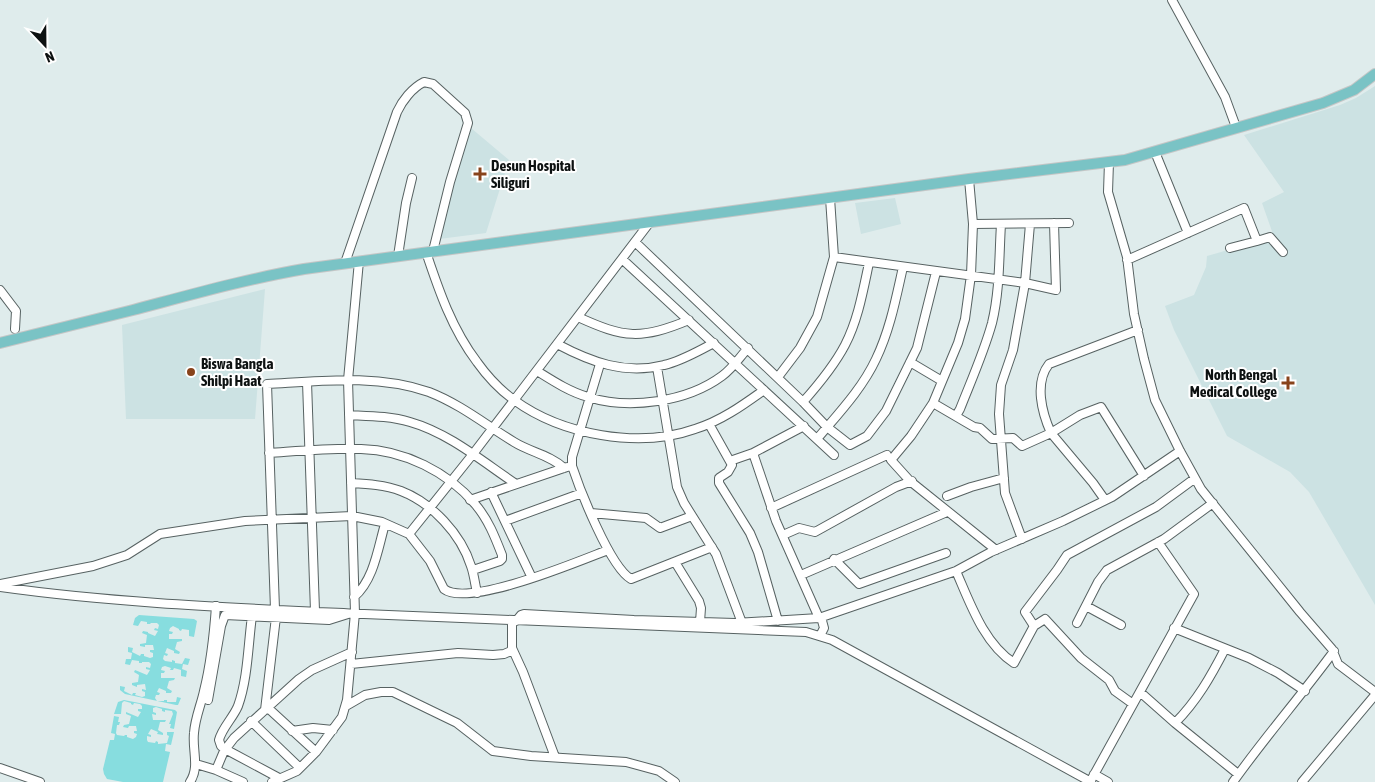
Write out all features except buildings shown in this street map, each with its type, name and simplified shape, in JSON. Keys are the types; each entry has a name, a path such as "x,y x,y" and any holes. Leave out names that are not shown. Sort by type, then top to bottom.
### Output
{"main road":[{"path":"0,343 241,281 345,263 1109,162 1156,152 1305,109 1341,96 1359,87 1375,74"}],"street":[{"path":"1172,0 1225,97 1236,128"},
{"path":"345,263 397,112 405,99 420,84 424,82 433,84 465,113 467,128 430,252 444,306 465,345 487,374 514,400 542,416 601,436 626,439 654,438 690,431 709,424 729,414 764,390"},
{"path":"1156,152 1188,233"},
{"path":"1109,162 1108,192 1127,260 1138,330 1155,400 1180,452 1194,479 1300,612 1334,651 1340,665 1375,694 1302,782"},
{"path":"398,256 404,214 412,178"},
{"path":"969,179 973,224 971,275 958,343 933,403 891,460 947,512 996,550"},
{"path":"778,378 800,348 817,317 834,257 830,198"},
{"path":"1127,260 1244,208 1257,241"},
{"path":"409,534 473,454 650,222"},
{"path":"834,257 1025,283 1056,290 1054,223"},
{"path":"973,224 1069,223"},
{"path":"956,416 986,343 992,321 998,279 1001,224"},
{"path":"1022,539 1005,493 999,414 1001,385 1013,350 1025,283 1030,224"},
{"path":"1230,248 1270,237 1283,252"},
{"path":"635,242 748,348 827,427 850,445 867,436 886,411 917,348 936,272"},
{"path":"622,259 834,455"},
{"path":"252,616 240,698 235,713 218,740 225,749 276,780 300,768 316,752 333,730 346,706 352,652 354,597 348,380 359,262"},
{"path":"803,402 830,371 846,344 858,312 869,263"},
{"path":"817,439 854,396 876,359 889,325 903,267"},
{"path":"0,290 16,311 15,329"},
{"path":"578,317 613,332 642,335 689,320"},
{"path":"1105,500 1051,433 1042,406 1041,379 1049,364 1138,330"},
{"path":"557,344 600,364 624,368 657,366 683,358 714,343"},
{"path":"537,371 589,398 628,403 663,400 702,388 723,376 736,364 740,356 748,348"},
{"path":"910,362 942,380"},
{"path":"568,467 600,364"},
{"path":"657,366 677,487 684,503 716,554 742,622"},
{"path":"266,709 275,613 267,384 348,380 394,384 430,393 464,409 518,444 568,467 582,492 608,550 625,574 631,579 712,547"},
{"path":"307,382 315,612"},
{"path":"933,403 974,427 980,428 992,439 1013,438 1022,446 1051,433 1080,415 1101,407 1144,476"},
{"path":"349,415 386,417 416,424 440,434 516,484"},
{"path":"709,424 730,461 731,468 719,478 719,483 750,533 758,552 778,621"},
{"path":"730,461 753,453 804,426"},
{"path":"269,453 369,449 404,456 452,481 470,500 491,529 502,555 500,562 473,570"},
{"path":"514,620 524,614 700,622 778,621 820,618 956,571 996,550 1105,500 1180,452"},
{"path":"753,453 771,508 824,628 820,636"},
{"path":"771,508 887,455"},
{"path":"470,500 568,467"},
{"path":"947,496 1004,478"},
{"path":"1034,626 1025,612 1067,554 1156,507 1194,479"},
{"path":"783,535 799,528 815,532 896,486 912,481"},
{"path":"351,483 370,484 396,490 430,508 460,543 473,570 476,593"},
{"path":"491,492 532,578"},
{"path":"505,521 582,492"},
{"path":"1076,623 1098,582 1107,570 1158,542 1213,504"},
{"path":"801,575 834,559 947,512"},
{"path":"591,514 646,518 660,528 692,516"},
{"path":"0,585 93,566 127,555 160,534 272,520 352,516 385,524 409,534 430,561 446,591 476,593 492,590 532,578 608,550"},
{"path":"354,597 361,591 367,581 385,524"},
{"path":"1089,780 1194,594 1158,542"},
{"path":"834,559 859,584 946,553"},
{"path":"675,562 701,606 700,622"},
{"path":"956,571 971,605 990,640 1002,656 1014,663 1034,626 1045,619 1081,658 1109,680 1115,691 1133,704"},
{"path":"0,585 102,600 216,606 334,620 352,613"},
{"path":"190,782 196,764 194,732 212,648 216,606"},
{"path":"1086,606 1121,625"},
{"path":"208,700 223,618 229,614 252,616 275,613 352,613 806,632 832,640 1089,780 1108,782"},
{"path":"514,620 512,648 555,757"},
{"path":"1174,628 1249,658 1278,673 1305,691"},
{"path":"351,664 458,653 504,654 511,651 512,648"},
{"path":"1175,723 1189,709 1208,683 1225,649"},
{"path":"1233,782 1334,651"},
{"path":"216,770 225,749 251,722 306,674 352,652"},
{"path":"346,706 365,695 394,692 457,723 493,751 626,762 659,771 675,782"},
{"path":"1140,692 1238,774"},
{"path":"266,709 316,752"},
{"path":"251,722 300,768"},
{"path":"292,731 308,728 333,730"},
{"path":"196,764 216,770 243,782"},
{"path":"0,768 40,782"}],"shaded area":[{"name":"North Bengal Medical College","path":"1375,86 1375,605 1309,492 1290,472 1227,436 1174,330 1165,306 1194,295 1206,267 1207,256 1274,237 1262,203 1284,192 1244,135 1340,105"},
{"name":"Desun Hospital Siliguri","path":"471,128 509,160 486,233 439,239 452,187"},
{"path":"895,198 901,224 861,234 855,203"},
{"name":"Biswa Bangla Shilpi Haat","path":"265,289 255,419 126,419 122,325"},
{"path":"139,615 194,619 197,621 194,637 189,636 189,630 182,629 181,631 173,626 170,628 169,631 173,632 169,634 169,639 182,639 182,641 177,642 175,649 180,652 179,654 174,653 174,651 167,648 165,653 168,654 167,656 164,655 163,659 182,664 185,658 190,659 188,665 183,664 182,669 187,671 186,677 181,676 181,670 174,668 170,670 171,668 162,667 161,670 165,671 161,673 161,678 175,678 169,681 167,688 172,691 171,693 166,693 166,691 159,688 157,692 160,693 155,698 157,701 125,694 120,690 120,686 125,687 124,691 132,695 136,693 135,695 145,696 145,692 142,689 146,690 145,684 137,685 137,687 132,685 132,683 138,682 139,675 134,672 135,670 147,675 150,670 146,669 146,667 150,668 151,664 149,662 139,663 139,661 132,660 130,665 125,664 126,659 131,659 132,653 128,652 128,647 133,648 132,652 140,656 144,654 144,656 150,658 153,657 153,653 150,650 154,650 153,645 140,646 140,644 146,643 147,635 142,633 143,631 148,632 155,636 158,631 154,630 155,628 158,629 159,625 157,623 147,624 147,622 141,621 138,626 133,625 135,618"},
{"path":"177,697 181,698 178,705 157,701 167,700 167,702 176,702"},
{"path":"124,700 175,710 177,712 174,729 170,728 171,724 169,724 173,714 172,711 165,710 165,712 156,707 153,708 153,712 156,715 152,714 153,720 166,720 165,722 160,722 158,730 163,735 157,734 158,732 151,729 148,734 151,737 147,736 148,742 167,743 169,736 167,732 174,732 171,745 166,744 165,751 170,752 163,782 123,782 107,779 104,774 103,769 110,740 114,740 115,734 111,733 114,716 119,717 118,722 120,722 117,725 117,735 127,735 127,737 133,739 137,734 134,733 134,731 137,731 136,726 123,727 129,724 131,716 126,714 126,712 138,717 141,712 138,709 142,709 142,706 124,701 121,714 114,714 118,702"}],"place":[{"name":"Desun Hospital Siliguri","path":"480,174"},
{"name":"Biswa Bangla Shilpi Haat","path":"191,372"},
{"name":"North Bengal Medical College","path":"1288,383"}]}
